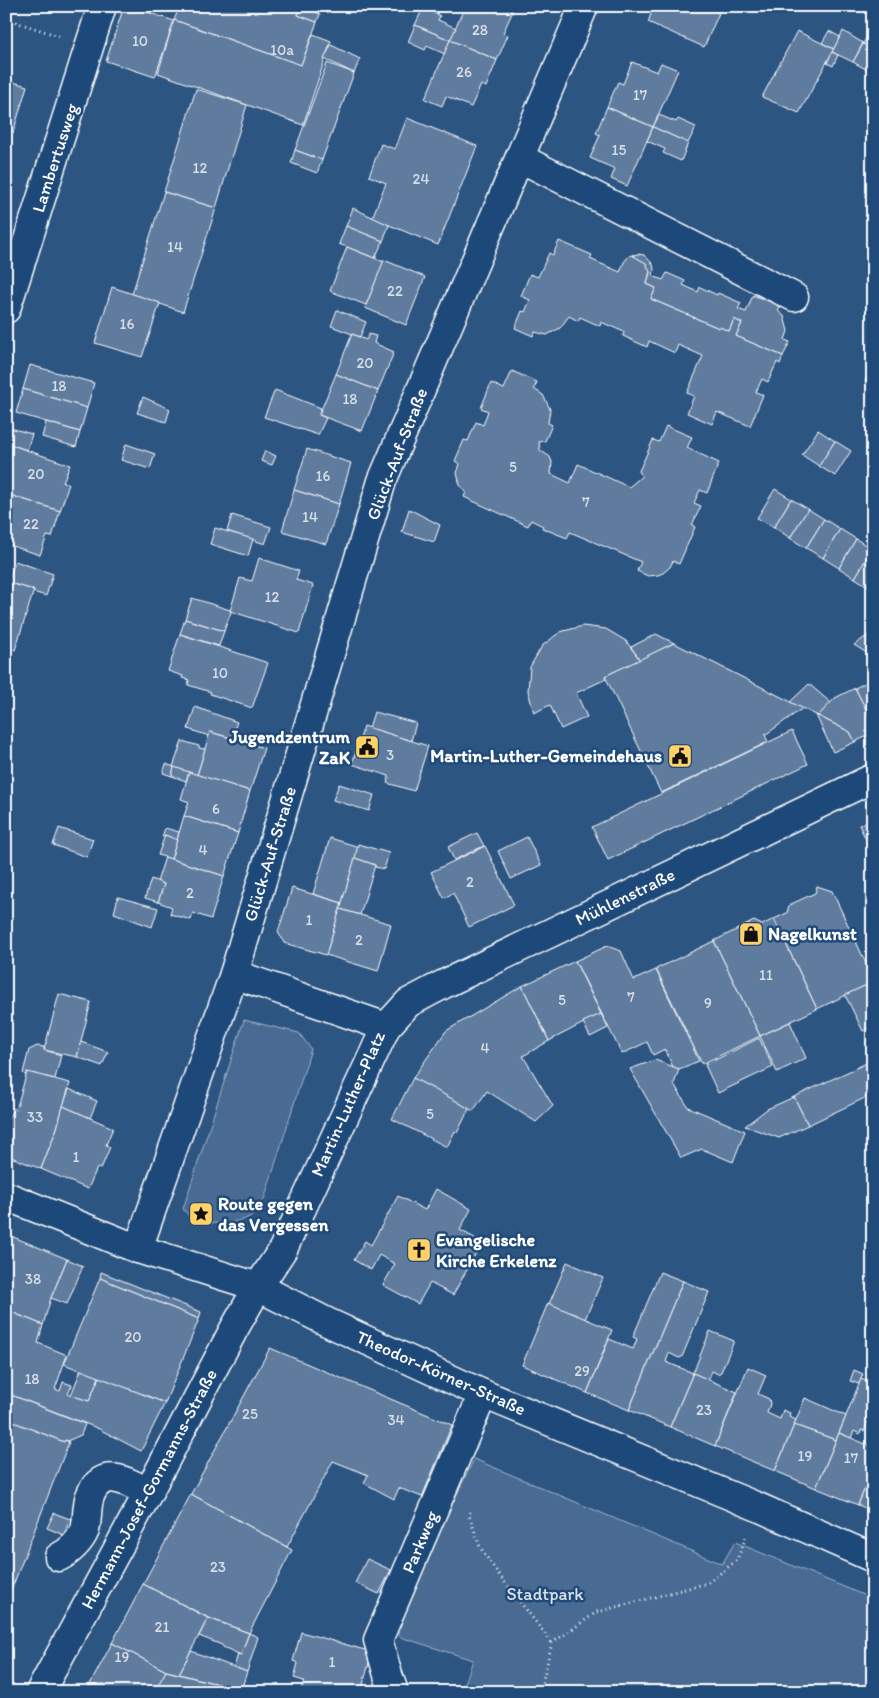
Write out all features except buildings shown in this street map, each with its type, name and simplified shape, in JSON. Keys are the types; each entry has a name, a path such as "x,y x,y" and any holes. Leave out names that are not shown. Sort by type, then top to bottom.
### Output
{"street":[{"name":"Lambertusweg","path":"6,309 91,46 102,6"},
{"name":"Glück-Auf-Straße","path":"234,974 382,481 520,158 582,7"},
{"path":"520,158 794,297"},
{"name":"Mühlenstraße","path":"386,1027 408,1003 444,984 873,778"},
{"path":"138,1249 234,974"},
{"name":"Martin-Luther-Platz","path":"234,974 386,1027 283,1249 258,1287"},
{"name":"Theodor-Körner-Straße","path":"6,1196 138,1249 258,1287 326,1322 483,1394 758,1506 873,1558"},
{"name":"Hermann-Josef-Gormanns-Straße","path":"40,1692 258,1287"},
{"name":"Parkweg","path":"394,1692 378,1640 483,1394"},
{"path":"58,1557 68,1552 84,1531 90,1496 100,1482 111,1477 126,1480 148,1493"}],"path":[{"path":"6,19 91,46"},
{"path":"472,1506 469,1515 480,1547 552,1643"},
{"path":"540,1692 552,1643 597,1612 708,1583 737,1560 758,1506"}],"green space":[{"path":"244,1020 299,1033 311,1049 265,1197 257,1211 251,1216 236,1221 195,1223 183,1209"},
{"name":"Stadtpark","path":"474,1459 722,1564 735,1542 873,1599 873,1692 462,1692 473,1660 400,1637 394,1624"}],"place":[{"name":"Jugendzentrum ZaK","path":"367,747"},
{"name":"Martin-Luther-Gemeindehaus","path":"680,756"},
{"name":"Nagelkunst","path":"751,934"},
{"name":"Route gegen das Vergessen","path":"201,1214"},
{"name":"Evangelische Kirche Erkelenz","path":"419,1250"}]}
